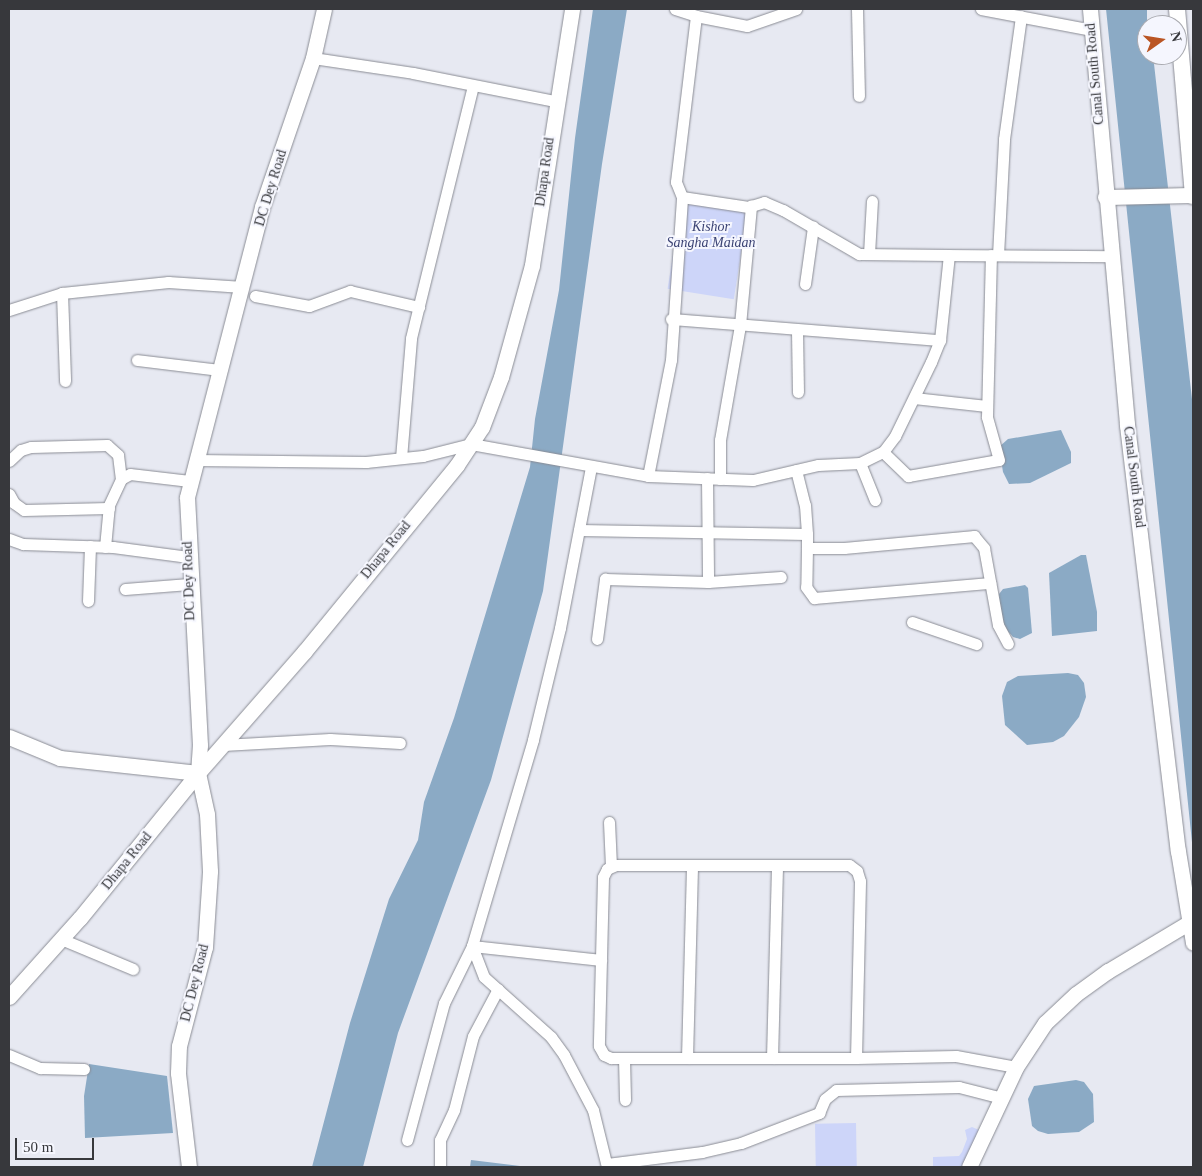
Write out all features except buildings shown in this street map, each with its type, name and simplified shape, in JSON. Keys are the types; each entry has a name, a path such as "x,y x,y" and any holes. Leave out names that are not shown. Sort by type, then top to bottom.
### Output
{"main road":[{"path":"1177,9 1193,195"}],"street":[{"name":"DC Dey Road","path":"189,1167 178,1073 179,1046 205,947 210,910 207,814 198,773 200,745 189,584 186,497 243,287 262,207 313,58 324,9"},
{"name":"Dhapa Road","path":"9,997 61,939 198,773 304,652 471,444 482,427 501,376 532,265 555,101 572,9"},
{"path":"674,9 696,16 747,26 767,22 796,9"},
{"path":"857,9 859,96"},
{"path":"981,9 1092,30"},
{"name":"Canal South Road","path":"1090,9 1105,197 1127,425 1178,851 1191,918 1193,943"},
{"path":"648,476 671,360 671,319 682,197 676,182 696,16"},
{"path":"883,452 908,476 999,460 987,417 987,406 995,255 1004,139 1021,16"},
{"path":"313,58 555,101"},
{"path":"401,458 411,338 473,85"},
{"path":"1105,197 1193,195"},
{"path":"682,197 750,206 764,202 860,254 1111,256"},
{"path":"869,254 872,201"},
{"path":"720,479 720,440 740,325 750,206"},
{"path":"805,284 813,228"},
{"path":"195,460 366,462 401,458 471,444 521,452 572,464 648,476 753,480 818,465 860,463 883,452 895,436 940,340 949,255"},
{"path":"9,310 62,293 168,282 243,287"},
{"path":"255,296 309,306 350,291 419,307"},
{"path":"62,293 65,381"},
{"path":"671,319 940,340"},
{"path":"797,330 798,392"},
{"path":"137,360 220,370"},
{"path":"914,398 987,406"},
{"path":"9,461 21,450 31,447 107,445 118,455 121,479 109,508 105,547"},
{"path":"860,463 875,500"},
{"path":"407,1140 444,1003 472,946 522,783 560,628 590,467"},
{"path":"796,470 805,505 807,534 806,587 814,598 990,583"},
{"path":"121,479 130,474 190,481"},
{"path":"707,478 710,532 708,582"},
{"path":"9,494 14,503 24,510 109,508"},
{"path":"579,530 807,534"},
{"path":"807,548 844,548 974,536 984,548 998,625 1008,644"},
{"path":"9,539 23,544 105,547 188,557"},
{"path":"88,601 90,546"},
{"path":"597,639 605,580 708,582 781,577"},
{"path":"125,589 189,584"},
{"path":"912,622 976,644"},
{"path":"9,737 60,758 198,773"},
{"path":"223,745 330,739 400,743"},
{"path":"609,822 611,866 604,877 599,1046 604,1055 624,1058 956,1056 1016,1067"},
{"path":"611,866 849,865 857,871 860,881 856,1058"},
{"path":"687,1058 692,866"},
{"path":"772,1058 777,866"},
{"path":"970,1167 1016,1067 1045,1023 1076,994 1191,918"},
{"path":"61,939 133,969"},
{"path":"472,946 601,960"},
{"path":"472,946 484,977 551,1037 564,1055 593,1110 607,1166 702,1152 741,1143 814,1116 836,1090 959,1086 1002,1098"},
{"path":"440,1167 442,1135 454,1110 474,1036 498,989"},
{"path":"9,1054 40,1068 84,1069"},
{"path":"624,1058 625,1100"}],"green space":[{"name":"Kishor Sangha Maidan","path":"682,198 748,208 734,299 668,289"},
{"path":"856,1123 857,1167 816,1167 815,1124"},
{"path":"972,1127 979,1130 966,1167 933,1167 933,1157 959,1156 967,1139 965,1130"}],"shaded area":[{"path":"593,9 627,9 602,164 543,591 491,780 398,1033 363,1167 312,1167 350,1023 389,899 418,840 424,802 454,718 530,467 535,419 559,290 575,138"},
{"path":"1106,9 1147,9 1147,15 1137,15 1137,65 1154,65 1193,408 1193,852"},
{"path":"1061,430 1071,452 1071,463 1030,483 1009,484 1003,472 999,447 1008,439"},
{"path":"1081,555 1086,555 1097,612 1097,631 1052,636 1049,573"},
{"path":"1025,585 1028,588 1032,633 1020,639 1013,637 1005,628 1000,613 999,594 1003,589"},
{"path":"1068,673 1078,675 1084,683 1086,697 1079,717 1064,736 1053,742 1027,745 1005,725 1002,696 1007,682 1018,676"},
{"path":"89,1064 167,1076 173,1133 85,1138 84,1096"},
{"path":"1076,1080 1084,1082 1093,1094 1094,1122 1079,1132 1048,1134 1038,1131 1032,1126 1028,1099 1034,1086"},
{"path":"471,1160 528,1167 470,1167"}]}
